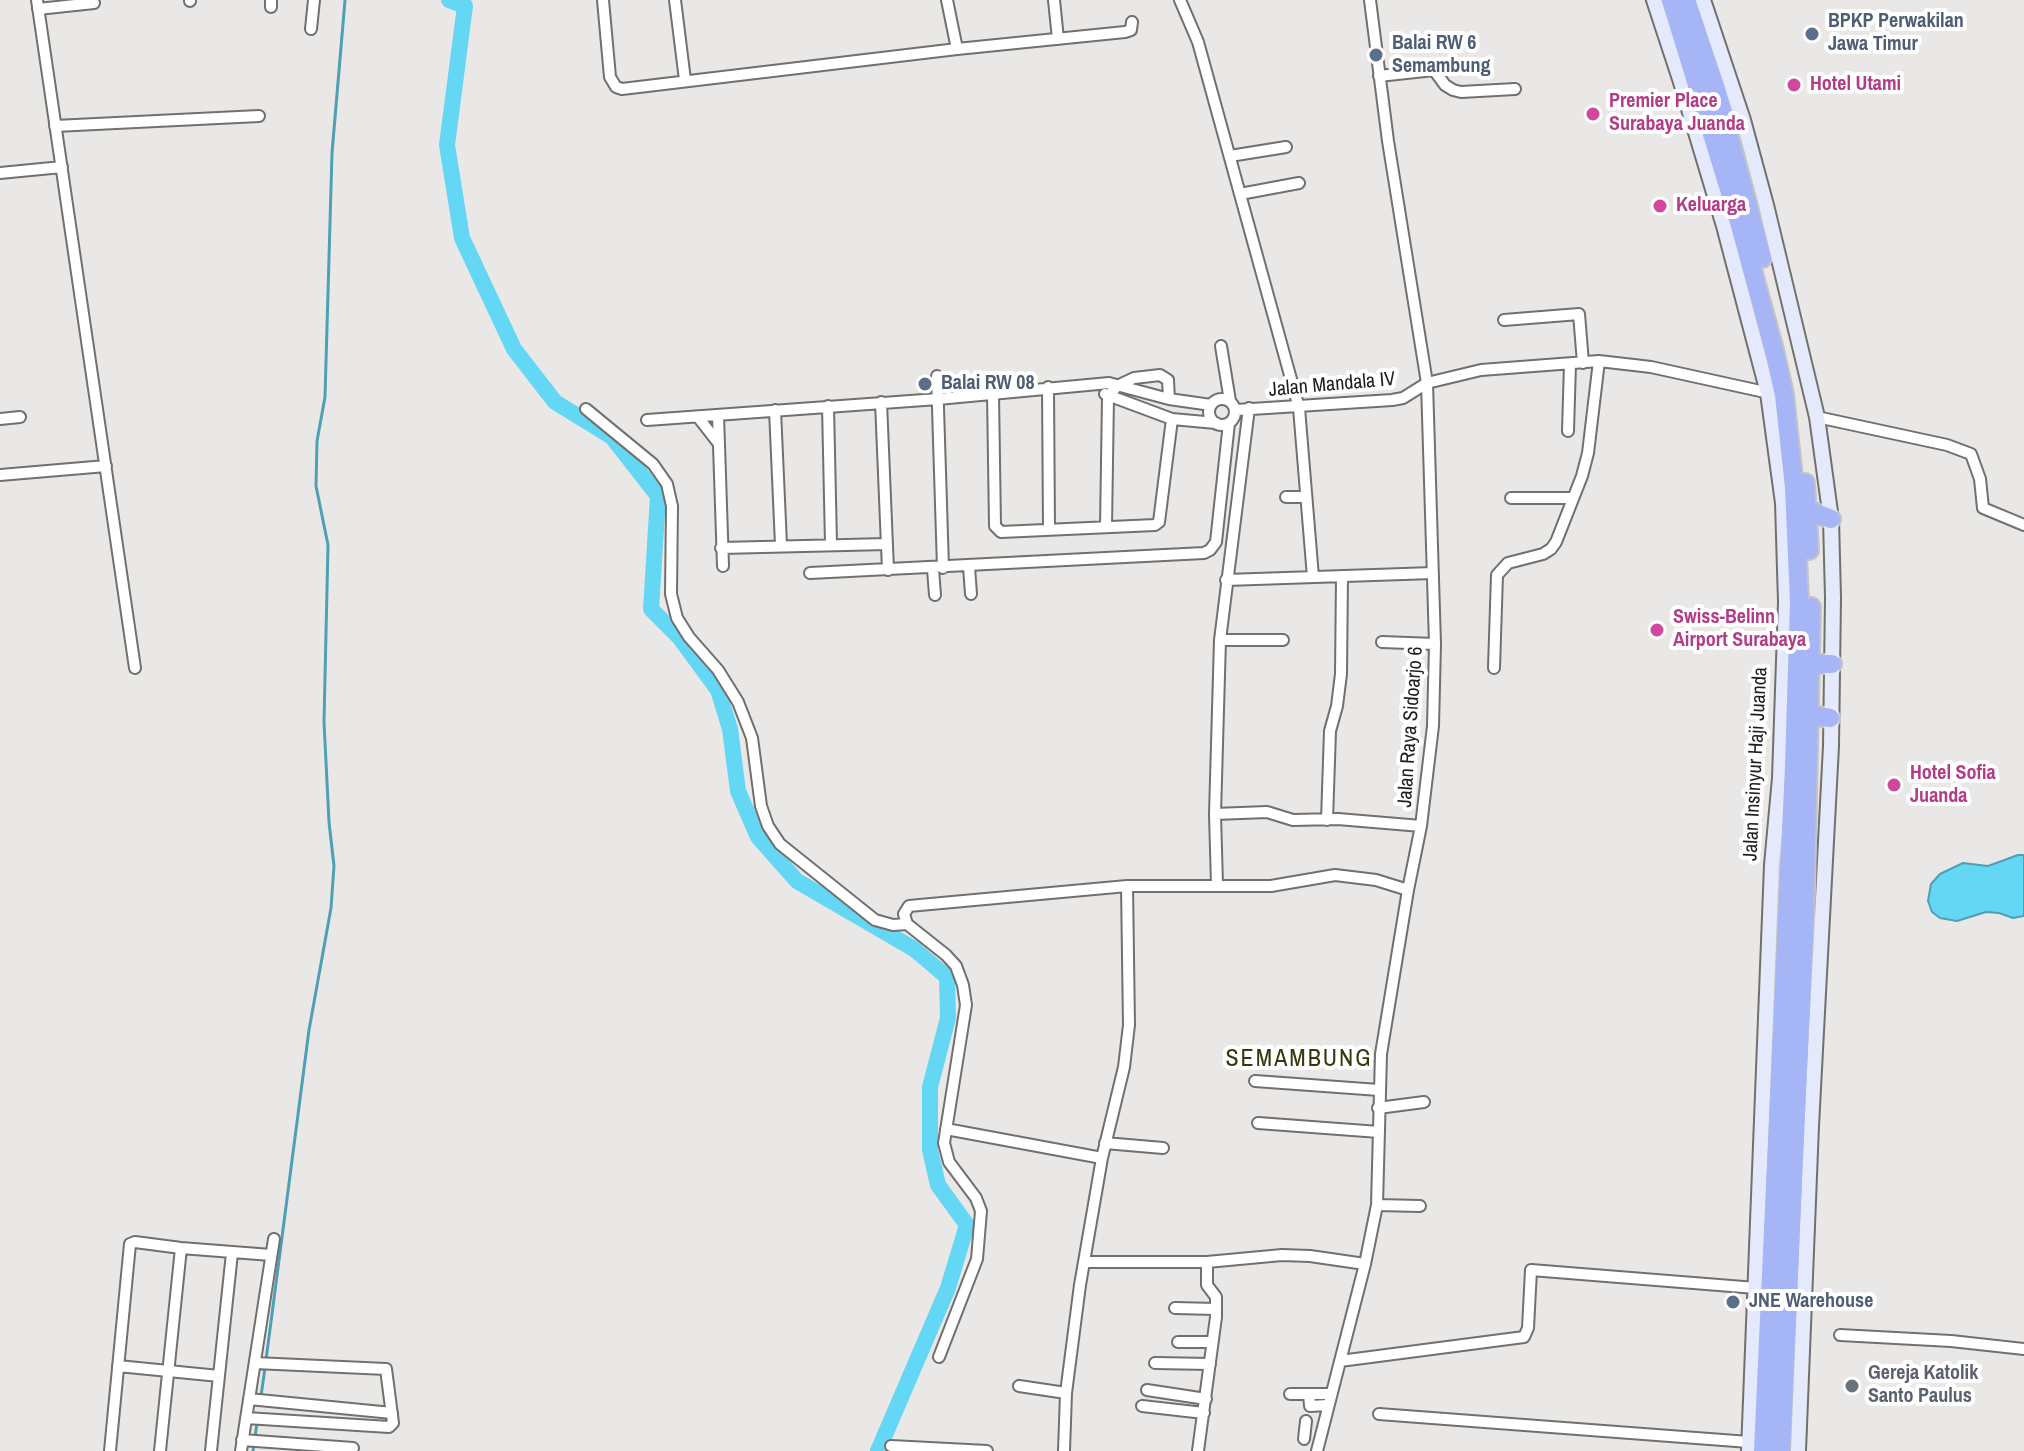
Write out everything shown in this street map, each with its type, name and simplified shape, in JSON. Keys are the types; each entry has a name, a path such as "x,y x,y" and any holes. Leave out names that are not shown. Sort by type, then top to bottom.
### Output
{"highway":[{"name":"Jalan Insinyur Haji Juanda","path":"1690,2 1741,259 1779,348 1798,413 1808,510 1814,896 1781,1451"},
{"name":"Jalan Insinyur Haji Juanda","path":"1690,2 1723,87 1763,227 1779,348 1776,394 1794,487 1794,766 1754,1448"},
{"path":"1808,510 1831,519"},
{"path":"1811,664 1832,664"},
{"path":"1810,715 1830,718"}],"street":[{"path":"311,29 314,0"},
{"path":"603,0 610,77 616,87 622,89 1125,32 1131,30 1132,22"},
{"path":"675,0 685,80"},
{"path":"947,0 957,49"},
{"path":"1054,0 1058,39"},
{"path":"1180,0 1198,42 1299,408 1313,577"},
{"name":"Jalan Raya Sidoarjo 6","path":"1319,1443 1377,1205 1381,1054 1421,826 1433,726 1435,644 1427,383 1370,0"},
{"name":"Jalan Insinyur Haji Juanda","path":"1654,0 1741,259 1776,394"},
{"path":"94,3 38,5 135,668"},
{"path":"1379,76 1434,70 1445,85 1461,92 1515,89"},
{"path":"55,126 259,116"},
{"path":"1230,156 1286,147"},
{"path":"0,173 62,167"},
{"path":"1240,194 1299,183"},
{"name":"Jalan Insinyur Haji Juanda","path":"1763,227 1817,417 1831,519 1830,718 1814,896"},
{"path":"1504,320 1579,314 1583,363"},
{"path":"810,573 969,567 1210,550 1216,542 1233,406 1221,346"},
{"path":"1494,668 1498,571 1508,563 1551,549 1588,453 1599,361"},
{"name":"Jalan Mandala IV","path":"1233,406 1299,408 1403,398 1427,383 1504,366 1599,361 1638,365 1776,394"},
{"path":"1568,431 1570,364"},
{"path":"935,595 938,568 937,376"},
{"path":"1106,527 1108,397 1117,386 1134,378 1164,376 1168,380 1169,399"},
{"path":"647,420 1109,383 1169,399 1211,405 1219,399 1233,406"},
{"path":"1095,384 1108,397 1172,419 1229,423"},
{"path":"1048,387 1049,529"},
{"path":"993,394 996,528 1001,532 1151,527 1159,522 1172,419"},
{"path":"881,402 888,570"},
{"path":"1211,405 1210,415 1216,423"},
{"path":"828,406 831,544"},
{"path":"1217,885 1215,814 1220,640 1249,408"},
{"path":"586,409 645,457 667,484 672,506 671,594 677,618 718,670 738,702 752,738 761,806 768,826 780,844 875,920 893,925 906,916 913,905 1217,885 1271,886 1335,875 1376,880 1408,890"},
{"path":"775,410 781,545"},
{"path":"718,415 723,566"},
{"path":"0,419 20,417"},
{"path":"698,417 719,444"},
{"path":"1817,417 1947,445 1971,454 1977,468 1982,505 1990,512 2024,525"},
{"path":"0,475 106,466"},
{"path":"1286,497 1306,497"},
{"path":"1511,498 1573,498"},
{"path":"721,548 887,544"},
{"path":"969,567 971,594"},
{"path":"1226,580 1433,573"},
{"path":"1327,820 1330,731 1341,674 1342,577"},
{"name":"Jalan Insinyur Haji Juanda","path":"1754,1448 1756,1288 1771,880 1792,602"},
{"path":"1220,640 1283,640"},
{"path":"1382,642 1435,644"},
{"path":"1215,814 1267,812 1293,820 1421,826"},
{"path":"1064,1451 1066,1393 1084,1262 1105,1143 1124,1067 1129,1025 1127,892"},
{"path":"906,916 956,966 966,1005 944,1143 949,1162 976,1198 981,1223 977,1259 939,1357"},
{"name":"Jalan Insinyur Haji Juanda","path":"1798,1451 1808,1026"},
{"path":"1255,1081 1379,1090"},
{"path":"1378,1108 1424,1102"},
{"path":"1258,1123 1379,1132"},
{"path":"946,1129 1102,1158"},
{"path":"1105,1143 1163,1148"},
{"path":"1377,1205 1420,1206"},
{"path":"274,1239 263,1363 252,1399 247,1444 353,1448"},
{"path":"110,1451 130,1244 271,1255"},
{"path":"160,1451 181,1248"},
{"path":"211,1451 232,1253"},
{"path":"1084,1262 1207,1262 1282,1255 1365,1264"},
{"path":"1198,1451 1216,1309 1216,1297 1207,1285 1207,1262"},
{"path":"1340,1361 1524,1337 1528,1328 1531,1270 1756,1288"},
{"path":"1175,1308 1216,1309"},
{"path":"1840,1335 1951,1341 2024,1349"},
{"path":"1178,1342 1212,1342"},
{"path":"250,1419 389,1427 393,1423 386,1369 263,1363"},
{"path":"1155,1363 1210,1364"},
{"path":"118,1366 219,1376"},
{"path":"1019,1386 1066,1393"},
{"path":"1147,1390 1206,1399"},
{"path":"1290,1394 1309,1394 1329,1400"},
{"path":"252,1399 392,1413"},
{"path":"1142,1406 1204,1413"},
{"path":"1379,1414 1754,1448"},
{"path":"1305,1429 1319,1443"},
{"path":"891,1446 987,1451"}],"water":[{"path":"2024,855 2024,916 2013,918 1986,912 1957,921 1940,918 1932,912 1928,901 1931,884 1940,874 1963,863 1988,866"}],"waterway":[{"path":"266,1360 309,1030 331,908 334,866 324,722 328,545 316,486 317,441 325,397 332,153 345,0"},
{"path":"449,0 465,6 447,145 462,238 514,349 555,402 612,437 658,496 651,609 679,637 718,690 730,729 738,791 758,837 797,881 914,949 947,977 948,1018 930,1087 930,1150 938,1185 967,1225 948,1288 878,1451"},
{"path":"465,0 465,6"},
{"path":"465,6 466,0"},
{"path":"261,1396 265,1368"},
{"path":"253,1451 257,1423"}],"place":[{"name":"BPKP Perwakilan Jawa Timur","path":"1812,34"},
{"name":"Balai RW 6 Semambung","path":"1376,55"},
{"name":"Hotel Utami","path":"1794,85"},
{"name":"Premier Place Surabaya Juanda","path":"1593,114"},
{"name":"Keluarga","path":"1660,206"},
{"name":"Balai RW 08","path":"925,384"},
{"name":"Swiss-Belinn Airport Surabaya","path":"1657,630"},
{"name":"Hotel Sofia Juanda","path":"1894,785"},
{"name":"JNE Warehouse","path":"1733,1302"},
{"name":"Gereja Katolik Santo Paulus","path":"1852,1386"}],"district":[{"name":"SEMAMBUNG","path":"1299,1060"}]}
